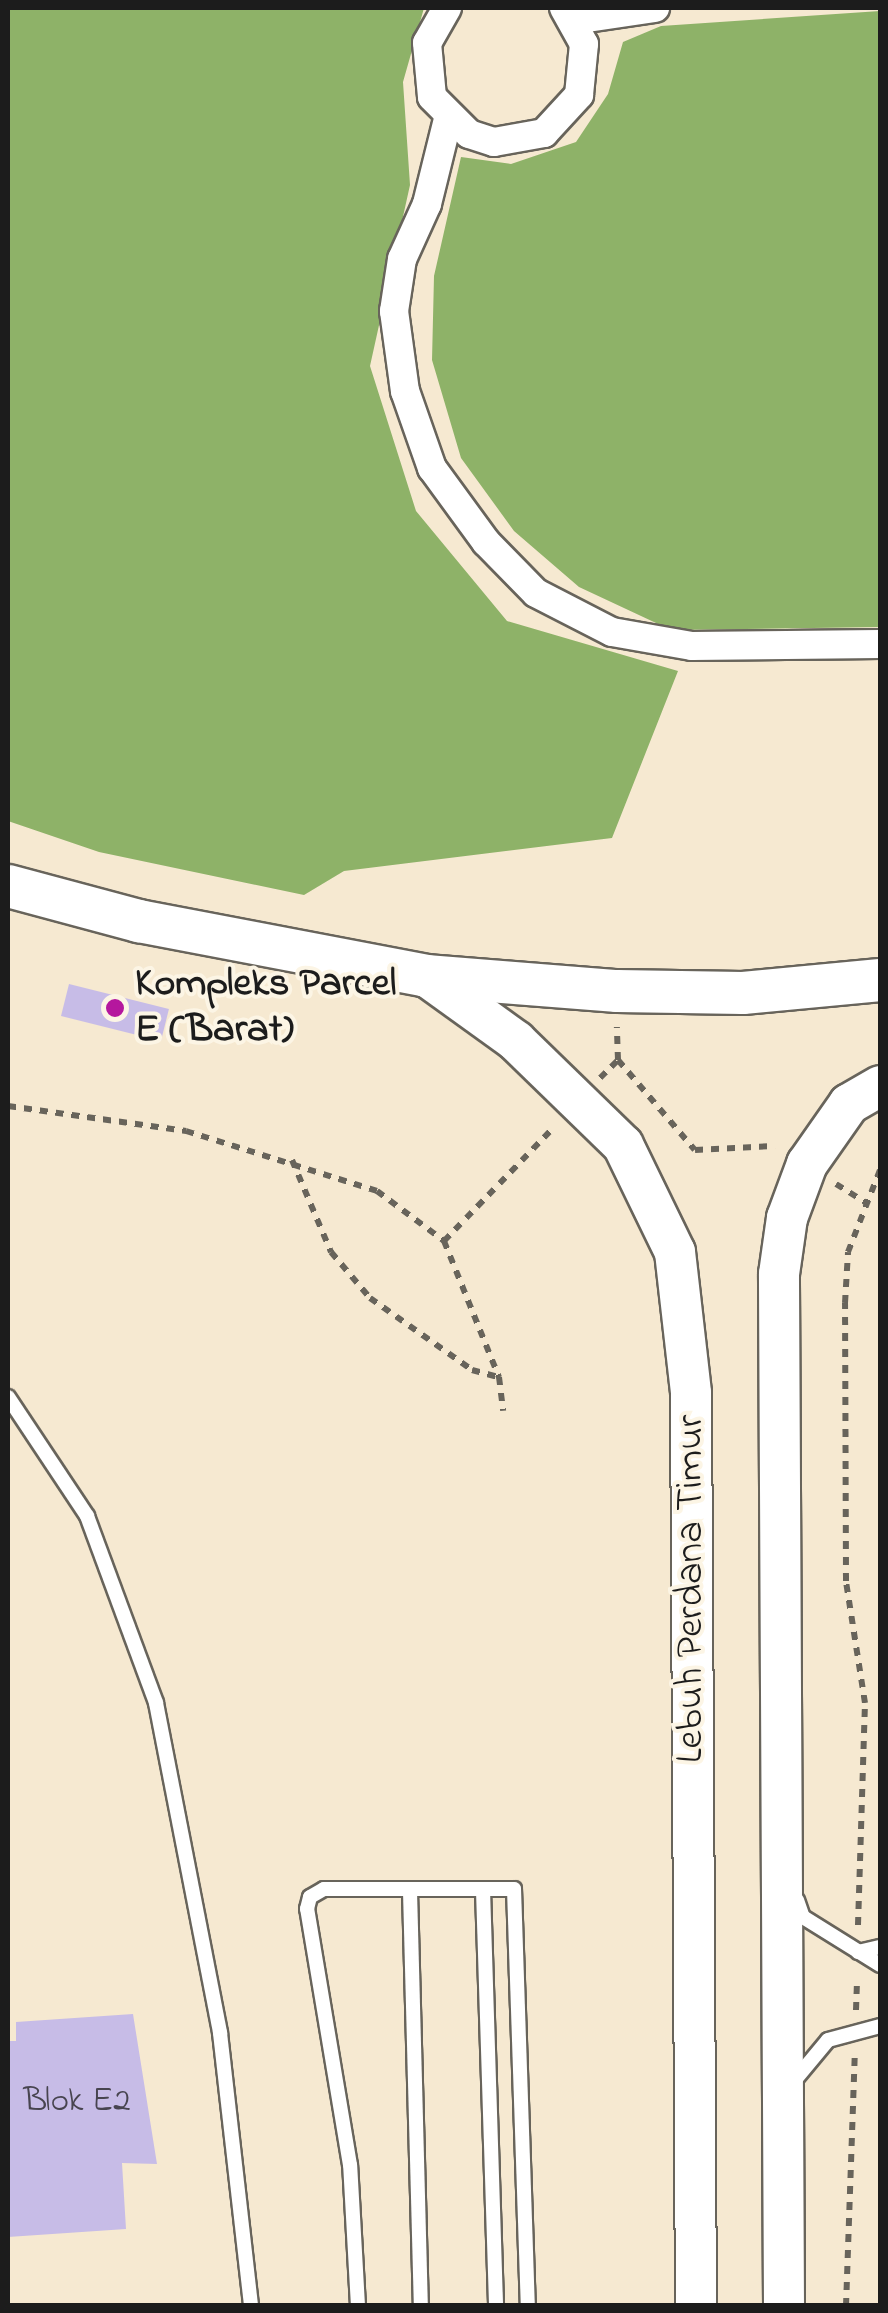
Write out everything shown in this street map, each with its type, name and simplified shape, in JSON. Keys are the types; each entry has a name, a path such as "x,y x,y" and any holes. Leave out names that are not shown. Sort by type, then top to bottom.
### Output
{"main road":[{"path":"8,886 139,921 426,976 617,991 743,993 880,980"},
{"name":"Lebuh Perdana Timur","path":"426,976 516,1041 623,1145 674,1252 691,1392 696,2306"},
{"name":"Lebuh Perdana Timur","path":"784,2306 778,1274 787,1218 808,1164 850,1104 880,1086"}],"street":[{"path":"447,8 427,43 425,70 448,119 494,142 520,142 554,125 579,95 586,70 569,14 655,8"},
{"path":"448,119 427,204 402,260 394,311 405,392 432,468 486,542 536,593 612,632 692,646 880,644"}],"lane":[{"path":"8,1397 87,1516 156,1704 220,2032 251,2306"},
{"path":"780,1852 803,1917 880,1965"},
{"path":"358,2306 350,2165 307,1909 310,1897 324,1890 514,1889 528,2306"},
{"path":"483,1890 496,2306"},
{"path":"410,1891 421,2306"},
{"path":"858,1952 880,1947"},
{"path":"782,2099 812,2054 856,2028 880,2026"}],"path":[{"path":"618,1060 695,1150 778,1146 866,1203"},
{"path":"8,1106 186,1131 292,1159 377,1191 444,1241 499,1377 504,1411"},
{"path":"292,1159 332,1252 370,1298 472,1370 499,1377"},
{"path":"846,2306 865,1703 846,1581 845,1303 848,1252 880,1170"}],"green space":[{"path":"8,8 424,8 403,82 410,185 370,366 416,511 507,621 678,671 612,838 344,871 304,895 99,852 8,821"},
{"path":"880,11 880,627 671,630 579,587 514,531 461,458 432,360 434,276 461,157 511,164 576,142 608,94 623,42 661,26"}],"building":[{"path":"69,984 169,1009 161,1041 61,1016"},
{"path":"133,2014 157,2164 122,2163 126,2229 8,2237 8,2041 16,2041 16,2022"}],"place":[{"name":"Kompleks Parcel E (Barat)","path":"115,1008"}]}
